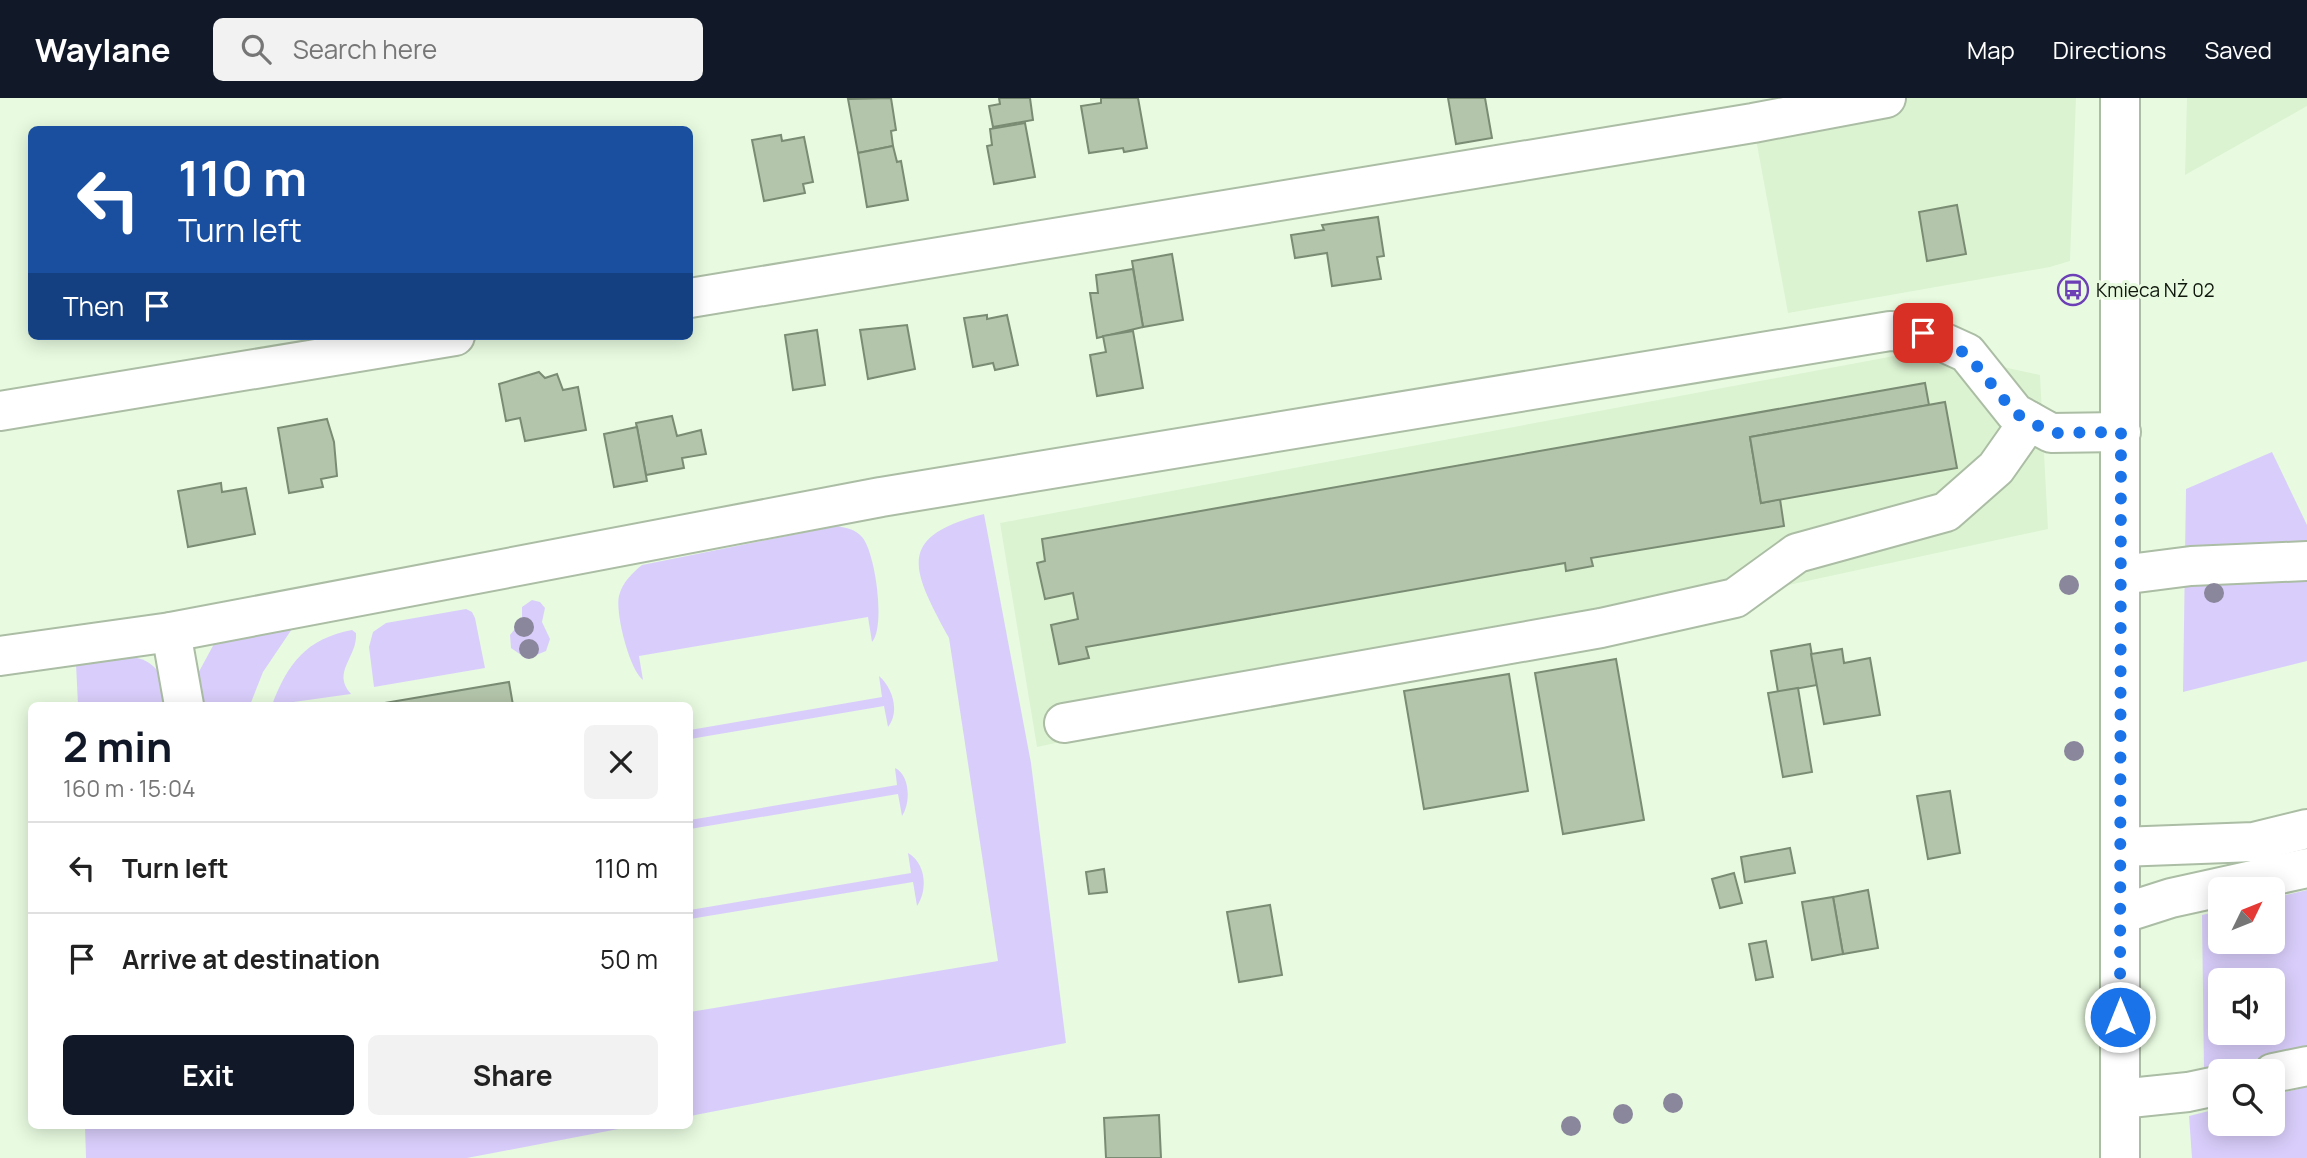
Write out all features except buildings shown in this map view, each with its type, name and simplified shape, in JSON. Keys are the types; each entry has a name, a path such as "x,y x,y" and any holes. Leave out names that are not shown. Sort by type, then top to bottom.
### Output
{"street":[{"path":"693,298 1740,125 1886,98"},
{"path":"2120,98 2120,1158"},
{"path":"0,656 171,632 881,498 1890,331 1923,333 1967,354 2015,413 2051,433 2121,432"},
{"path":"0,411 431,340"},
{"path":"1064,723 1601,628 1735,598 1797,554 1946,512 1996,468 2029,421"},
{"path":"2121,575 2191,566 2307,561"},
{"path":"171,632 183,702"},
{"path":"2120,847 2254,842 2307,829"},
{"path":"2120,914 2171,898 2307,868"},
{"path":"2285,1071 2307,1066"},
{"path":"2120,1099 2208,1088"}],"shaded area":[{"path":"1886,98 2076,98 2070,261 2050,267 1788,313 1753,123"},
{"path":"2187,98 2307,98 2307,106 2185,175"},
{"path":"1926,350 2040,375 2048,529 1037,747 1000,523"},
{"path":"2272,452 2307,525 2307,661 2183,692 2186,489"},
{"path":"984,514 1031,763 1066,1043 693,1115 693,1012 998,961 949,638 926,594 920,575 919,560 923,546 935,534 955,523"},
{"path":"837,526 859,534 871,557 878,605 878,621 872,642 868,617 639,656 643,680 638,674 624,640 618,604 620,591 642,565"},
{"path":"532,600 540,602 545,608 542,622 550,639 546,651 527,659 511,648 510,635 522,620 522,607"},
{"path":"466,609 472,612 475,618 485,668 374,687 369,647 373,632 386,623"},
{"path":"294,626 263,672 251,702 199,702 195,679 215,642"},
{"path":"352,630 356,633 356,642 344,671 346,686 351,694 273,702 292,665 301,655 336,634"},
{"path":"112,654 146,661 158,672 167,702 78,702 76,664"},
{"path":"879,676 888,687 893,700 894,714 888,727 884,706 693,738 693,729 882,697"},
{"path":"895,768 904,777 908,790 907,804 902,816 898,794 693,828 693,819 897,785"},
{"path":"908,853 919,863 922,870 924,885 917,906 913,882 693,919 693,909 911,873"},
{"path":"2307,890 2307,1047 2256,1059 2208,1059 2208,1070 2204,1071 2202,915 2208,914 2208,954 2286,954 2286,895"},
{"path":"2307,1087 2307,1158 2192,1158 2189,1116 2208,1111 2208,1136 2285,1136 2285,1092"},
{"path":"85,1129 618,1129 467,1158 86,1158"}],"place":[{"name":"Kmieca NŻ 02","path":"2073,290"}],"route":[{"path":"1923,333 1967,354 2015,413 2051,433 2121,432 2120,1017"}]}
